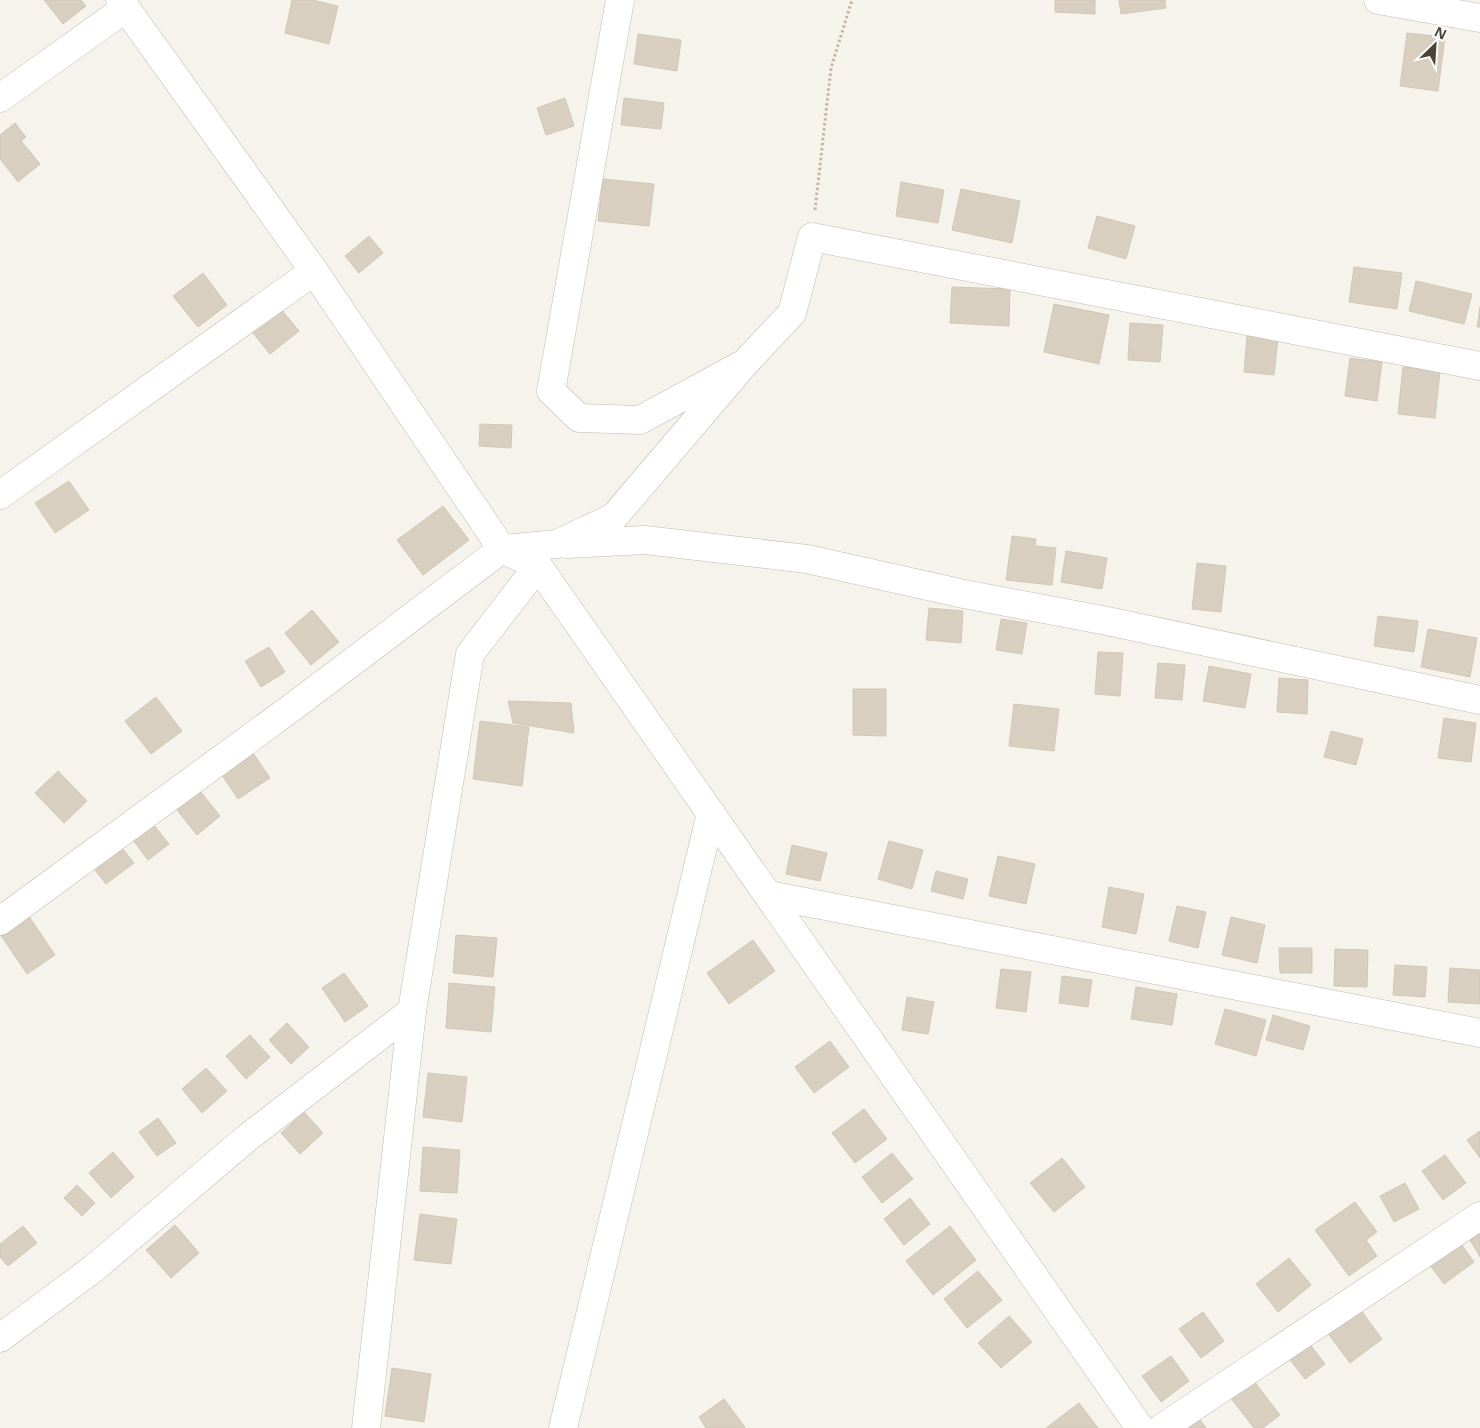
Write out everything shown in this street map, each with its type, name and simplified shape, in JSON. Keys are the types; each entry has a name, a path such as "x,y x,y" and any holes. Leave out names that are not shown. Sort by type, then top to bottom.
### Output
{"street":[{"path":"620,0 551,391 579,418 640,420 744,363"},
{"path":"1378,0 1480,18"},
{"path":"0,98 123,4 314,271 502,549 538,566 1140,1428"},
{"path":"557,544 614,516 744,363 792,313 812,237 1480,366"},
{"path":"0,495 314,271"},
{"path":"0,921 290,709 502,549 557,544 645,540 807,558 964,594 1107,621 1480,700"},
{"path":"366,1428 412,1012 470,654 538,566"},
{"path":"563,1428 711,813"},
{"path":"769,895 1480,1033"},
{"path":"0,1338 93,1269 247,1138 412,1012"},
{"path":"1162,1428 1480,1216"}],"path":[{"path":"812,237 831,68 852,0"}],"building":[{"path":"44,0 81,0 86,6 63,24"},
{"path":"292,0 312,0 338,6 329,44 285,33"},
{"path":"1055,0 1095,0 1095,14 1055,12"},
{"path":"1119,0 1165,0 1166,8 1121,14"},
{"path":"1407,33 1445,37 1438,91 1400,86"},
{"path":"638,34 681,40 677,71 634,64"},
{"path":"565,98 574,126 546,135 537,108"},
{"path":"624,98 664,103 661,129 621,125"},
{"path":"15,123 26,137 21,141 40,164 18,182 0,159 0,135"},
{"path":"603,179 654,184 649,226 598,221"},
{"path":"901,182 944,190 938,223 896,216"},
{"path":"961,189 1020,201 1012,243 952,230"},
{"path":"1097,216 1135,226 1126,259 1088,248"},
{"path":"369,236 383,253 359,273 345,256"},
{"path":"1354,267 1402,273 1397,309 1349,302"},
{"path":"203,273 227,305 198,327 173,296"},
{"path":"1416,281 1472,294 1464,324 1409,311"},
{"path":"952,287 1010,289 1009,326 950,323"},
{"path":"1054,304 1109,315 1099,364 1044,352"},
{"path":"1480,307 1480,327 1477,327"},
{"path":"281,309 299,331 270,354 252,332"},
{"path":"1130,323 1163,325 1160,362 1128,360"},
{"path":"1247,336 1278,339 1274,375 1244,372"},
{"path":"1350,358 1382,362 1377,401 1345,396"},
{"path":"1403,367 1440,371 1435,418 1398,414"},
{"path":"480,424 512,425 511,448 479,446"},
{"path":"69,481 89,510 55,533 35,503"},
{"path":"443,506 469,540 423,575 397,540"},
{"path":"1012,536 1036,539 1035,546 1056,548 1052,585 1006,580"},
{"path":"1066,551 1107,558 1102,589 1061,582"},
{"path":"1197,563 1226,566 1221,612 1192,609"},
{"path":"929,608 963,611 961,643 926,640"},
{"path":"312,610 339,642 311,665 285,633"},
{"path":"1378,616 1418,621 1414,652 1374,646"},
{"path":"1001,619 1027,623 1022,654 996,650"},
{"path":"1428,629 1477,638 1470,677 1421,667"},
{"path":"269,647 285,672 261,687 245,661"},
{"path":"1098,652 1123,653 1120,696 1095,694"},
{"path":"1158,663 1185,665 1182,700 1155,698"},
{"path":"1209,666 1251,674 1245,708 1203,701"},
{"path":"1279,678 1308,680 1307,714 1277,712"},
{"path":"853,689 886,689 886,736 853,735"},
{"path":"156,697 182,731 151,754 125,721"},
{"path":"508,701 571,703 574,733 513,723"},
{"path":"1014,704 1059,709 1054,751 1009,746"},
{"path":"1444,718 1476,723 1471,762 1438,758"},
{"path":"480,721 529,727 522,786 473,779"},
{"path":"1331,731 1363,739 1356,765 1324,757"},
{"path":"253,753 270,778 238,799 222,775"},
{"path":"58,771 87,801 64,823 35,793"},
{"path":"196,786 220,816 197,835 173,805"},
{"path":"153,824 169,844 148,860 133,840"},
{"path":"889,841 923,850 912,889 878,879"},
{"path":"118,843 134,863 106,884 91,865"},
{"path":"792,845 827,853 820,881 786,874"},
{"path":"998,856 1035,864 1026,904 989,896"},
{"path":"936,871 968,879 963,899 931,891"},
{"path":"1109,887 1144,894 1136,934 1102,927"},
{"path":"1177,906 1206,912 1198,948 1169,941"},
{"path":"28,915 55,955 27,974 0,934"},
{"path":"1231,917 1265,925 1257,963 1222,955"},
{"path":"456,935 497,938 493,977 453,973"},
{"path":"753,940 775,971 729,1004 707,973"},
{"path":"1279,948 1312,948 1312,973 1280,973"},
{"path":"1335,949 1368,950 1367,987 1334,986"},
{"path":"1395,965 1427,967 1425,997 1393,995"},
{"path":"1450,968 1480,970 1480,1004 1448,1002"},
{"path":"1001,969 1031,972 1026,1012 996,1008"},
{"path":"344,973 368,1006 345,1022 322,988"},
{"path":"1062,976 1092,980 1088,1007 1059,1003"},
{"path":"449,983 495,987 491,1032 446,1028"},
{"path":"1136,987 1177,994 1172,1025 1131,1019"},
{"path":"907,997 934,1002 928,1034 902,1030"},
{"path":"1225,1009 1266,1020 1256,1056 1215,1044"},
{"path":"1273,1015 1310,1026 1303,1050 1266,1040"},
{"path":"287,1023 309,1047 291,1064 269,1040"},
{"path":"250,1035 270,1057 246,1079 226,1056"},
{"path":"830,1041 849,1067 814,1093 795,1067"},
{"path":"206,1068 227,1091 202,1113 182,1089"},
{"path":"428,1073 467,1077 462,1122 423,1117"},
{"path":"864,1109 887,1139 855,1163 832,1133"},
{"path":"304,1112 323,1133 300,1154 281,1133"},
{"path":"158,1118 176,1143 157,1156 139,1132"},
{"path":"1480,1131 1480,1158 1467,1140"},
{"path":"423,1147 460,1150 457,1193 420,1191"},
{"path":"113,1152 134,1177 111,1198 89,1173"},
{"path":"892,1153 913,1179 882,1203 862,1177"},
{"path":"1445,1155 1466,1183 1443,1200 1422,1171"},
{"path":"1062,1158 1085,1187 1054,1212 1030,1183"},
{"path":"1405,1183 1419,1209 1394,1222 1380,1196"},
{"path":"77,1185 95,1203 82,1216 64,1198"},
{"path":"910,1198 930,1224 904,1245 884,1219"},
{"path":"1355,1202 1377,1232 1366,1240 1377,1256 1349,1276 1315,1230"},
{"path":"420,1214 457,1219 451,1264 414,1260"},
{"path":"175,1225 199,1253 171,1278 146,1250"},
{"path":"23,1226 37,1243 8,1266 0,1257 0,1244"},
{"path":"950,1226 976,1260 933,1295 906,1261"},
{"path":"1480,1234 1480,1257 1470,1240"},
{"path":"1459,1241 1474,1262 1444,1284 1429,1264"},
{"path":"1289,1258 1311,1285 1278,1312 1256,1284"},
{"path":"978,1271 1002,1300 967,1328 944,1299"},
{"path":"1360,1309 1382,1339 1350,1363 1327,1332"},
{"path":"1203,1312 1224,1341 1201,1358 1179,1329"},
{"path":"1009,1316 1032,1342 1001,1368 978,1343"},
{"path":"1308,1342 1325,1364 1305,1379 1288,1357"},
{"path":"1171,1356 1189,1381 1161,1402 1142,1376"},
{"path":"392,1368 431,1374 424,1422 385,1416"},
{"path":"1253,1380 1280,1415 1263,1428 1254,1428 1230,1397"},
{"path":"724,1399 745,1427 706,1428 699,1417"},
{"path":"1079,1403 1098,1428 1046,1428"},
{"path":"1199,1418 1206,1428 1185,1428"}]}
